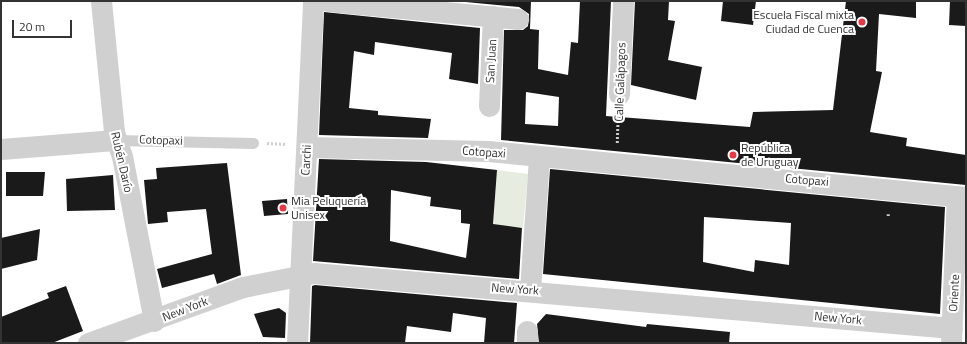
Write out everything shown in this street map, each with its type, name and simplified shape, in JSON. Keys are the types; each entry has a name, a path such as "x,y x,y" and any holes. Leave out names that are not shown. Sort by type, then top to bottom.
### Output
{"street":[{"name":"Rubén Darío","path":"100,1 115,140 122,156 154,320"},
{"name":"Carchi","path":"297,343 313,1"},
{"path":"328,1 518,19"},
{"name":"Calle Galápagos","path":"618,94 624,1"},
{"name":"San Juan","path":"489,106 494,16"},
{"name":"Cotopaxi","path":"1,149 115,140"},
{"name":"Cotopaxi","path":"307,147 488,151 962,196"},
{"path":"530,290 539,157"},
{"name":"Oriente","path":"952,336 962,196"},
{"name":"New York","path":"88,343 243,287 314,273 530,290 952,336"}],"lane":[{"name":"Cotopaxi","path":"115,140 253,143"}],"path":[{"name":"Calle Galápagos","path":"617,164 618,94"},
{"path":"253,143 307,147"}],"shaded area":[{"path":"497,170 528,174 523,228 493,227"}],"building":[{"path":"455,1 531,1 530,29 539,30 538,69 568,75 571,42 578,43 580,1 611,1 606,116 750,127 753,112 833,110 846,1 916,1 916,18 879,14 876,71 882,72 870,132 907,138 906,146 966,155 966,185 501,140 504,30 523,30 528,26 529,14 519,7","holes":["526,92 559,97 558,126 525,124"]},
{"path":"635,1 669,1 668,20 675,21 668,60 702,67 696,100 631,85"},
{"name":"Escuela Fiscal mixta Ciudad de Cuenca","path":"723,1 756,1 753,25 721,21"},
{"path":"950,1 966,1 966,26 949,25"},
{"path":"324,12 480,28 478,84 449,79 452,53 375,42 374,55 354,51 349,108 378,111 378,115 431,119 428,138 319,135"},
{"path":"319,159 426,162 497,170 493,224 522,228 519,279 313,261","holes":["391,190 431,197 430,206 461,210 461,223 470,224 466,258 390,241"]},
{"path":"227,163 241,275 217,284 214,274 162,288 157,269 212,254 206,209 167,212 168,222 148,224 144,180 157,179 156,168"},
{"path":"550,169 945,207 940,314 543,274","holes":["704,217 791,223 789,265 755,260 754,272 703,262"]},
{"path":"6,172 45,172 43,196 6,196"},
{"path":"113,175 115,210 67,211 66,179"},
{"path":"287,199 288,214 264,216 262,201"},
{"path":"40,229 37,260 1,269 1,238"},
{"path":"315,285 517,303 514,343 484,343 486,318 453,313 451,332 407,326 405,343 310,343 312,286"},
{"path":"66,286 83,331 52,343 1,343 1,317 49,298 47,293"},
{"path":"279,308 286,313 285,338 263,337 254,314"},
{"path":"546,314 646,327 647,324 730,332 729,343 539,343 537,324"}],"place":[{"name":"Escuela Fiscal mixta Ciudad de Cuenca","path":"862,22"},
{"name":"República de Uruguay","path":"733,155"},
{"name":"Mia Peluquería Unisex","path":"283,208"}]}
